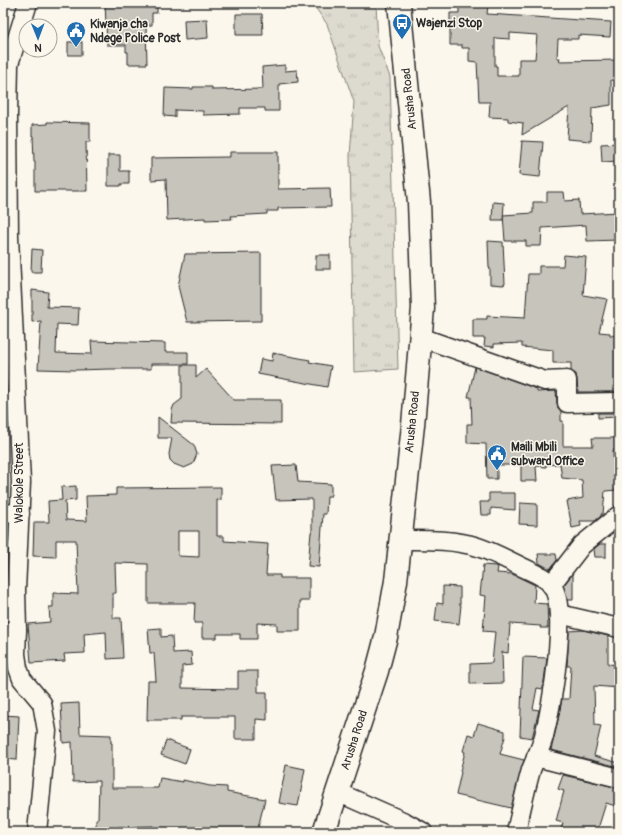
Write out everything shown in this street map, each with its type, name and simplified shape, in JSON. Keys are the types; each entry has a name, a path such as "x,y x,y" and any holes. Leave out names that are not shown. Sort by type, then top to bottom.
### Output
{"highway":[{"name":"Arusha Road","path":"324,832 377,671 386,637 396,581 423,308 419,202 399,3"}],"street":[{"name":"Walokole Street","path":"28,3 9,64 6,238 21,482 12,513 16,590 16,654 18,668 22,679 42,703 47,731 37,832"},
{"path":"420,336 545,381 567,380 566,403 619,402"},
{"path":"552,585 582,545 619,515"},
{"path":"400,540 432,540 477,547 504,558 544,578 552,585 556,596 559,614 557,657 552,701 544,738 532,768 516,832"},
{"path":"559,614 619,628"},
{"path":"3,650 17,630"},
{"path":"536,757 619,778"},
{"path":"337,792 381,811 423,832"}],"green space":[{"path":"312,3 376,3 378,46 390,77 398,369 354,372 350,156 354,102 327,24"}],"building":[{"path":"105,3 157,3 157,13 152,13 152,25 146,25 147,64 128,64 128,52 126,52 126,45 107,45"},
{"path":"459,3 488,5 487,14 611,22 610,37 578,35 578,39 558,39 557,58 560,58 559,61 619,60 619,80 611,80 611,105 592,108 591,141 567,139 569,107 522,135 523,123 508,121 508,118 489,117 490,102 479,102 477,62 469,61 469,48 462,48 462,45 450,45 450,13 459,13","holes":["510,33 537,35 535,59 519,59 519,76 497,76 497,66 495,66 495,38 510,39"]},
{"path":"236,14 262,14 263,35 236,35"},
{"path":"207,19 208,38 185,40 184,20"},
{"path":"68,42 82,42 82,55 68,55"},
{"path":"285,65 285,71 297,70 298,82 279,84 279,111 265,111 265,108 240,108 240,114 203,115 203,111 175,110 175,117 164,116 165,88 193,89 193,87 212,87 212,90 263,89 262,67"},
{"path":"47,122 90,123 90,142 86,142 87,191 35,191 35,162 32,125 47,124"},
{"path":"522,141 543,142 540,177 519,175"},
{"path":"619,143 619,161 602,162 601,144"},
{"path":"230,152 278,152 278,189 330,188 331,207 278,208 278,211 267,211 267,214 231,216 232,219 205,220 205,218 167,220 166,179 151,180 151,158 230,157"},
{"path":"108,155 120,155 120,171 129,171 129,184 121,184 121,186 108,186"},
{"path":"547,192 564,192 565,201 579,200 580,214 619,212 619,240 587,241 586,225 542,228 541,246 526,246 526,241 505,241 503,215 533,213 533,202 547,202"},
{"path":"493,202 504,203 503,220 492,220"},
{"path":"488,241 503,242 505,284 503,285 490,284"},
{"path":"32,249 42,250 41,272 31,272"},
{"path":"261,253 261,321 187,322 178,286 185,254"},
{"path":"316,255 330,255 330,269 316,269"},
{"path":"564,255 586,257 583,295 607,299 599,332 619,336 619,388 617,388 617,392 578,392 576,374 571,371 571,363 553,363 553,350 522,347 522,343 494,344 494,347 484,346 485,338 473,338 473,319 487,319 487,316 525,318 528,274 539,274 539,266 563,266"},
{"path":"32,290 48,292 47,307 79,308 78,325 57,324 56,353 92,354 91,341 165,343 165,352 188,352 188,364 151,364 151,369 38,369 41,321 32,322"},
{"path":"273,353 310,360 309,362 331,366 327,387 258,374 261,359 272,361"},
{"path":"182,365 196,365 196,378 206,369 234,400 281,400 281,424 171,423 174,405 182,399"},
{"path":"475,367 537,389 537,392 556,391 558,408 561,411 561,421 563,421 563,446 593,446 592,438 619,438 619,449 613,450 614,475 616,475 617,490 605,491 603,514 601,514 601,516 595,521 580,521 581,526 572,528 567,501 583,498 582,480 562,478 560,464 546,465 546,467 536,466 537,481 521,481 521,465 497,465 497,479 487,479 486,444 467,443 467,424 472,424 471,397 468,397"},
{"path":"598,413 617,413 618,417 598,418"},
{"path":"158,417 194,445 197,454 193,464 184,468 174,464 170,460 169,454 172,438 158,438"},
{"path":"296,465 298,482 331,484 331,496 327,496 326,514 323,514 319,567 308,566 312,532 312,499 276,500 272,466"},
{"path":"76,486 76,500 65,501 66,520 87,521 86,496 116,495 116,488 221,487 221,500 217,500 217,536 224,536 224,541 268,544 266,575 280,575 280,578 309,578 309,601 300,601 300,631 277,631 277,624 257,623 257,639 240,639 240,634 217,634 217,638 202,638 202,623 194,623 195,603 148,603 148,564 115,563 116,593 113,593 113,618 121,618 123,658 107,659 106,632 84,634 85,653 64,654 65,661 31,663 28,624 50,622 49,607 53,607 53,593 78,594 76,540 56,540 56,557 33,556 34,522 49,522 48,501 62,500 61,487","holes":["178,531 199,531 199,557 178,556"]},
{"path":"489,493 515,493 515,510 491,508 491,515 481,515 480,502 489,502"},
{"path":"520,503 537,504 537,525 519,524"},
{"path":"600,544 606,544 606,557 595,557 594,549"},
{"path":"538,554 556,554 557,560 550,569 539,563"},
{"path":"483,565 496,566 498,567 497,573 512,574 535,585 534,603 547,604 548,628 540,628 541,626 510,624 508,653 502,652 503,683 470,684 470,664 492,663 495,632 483,631 486,596 480,595"},
{"path":"572,575 573,600 568,600 563,586"},
{"path":"443,586 460,587 461,605 459,624 435,621 437,603 443,604"},
{"path":"161,628 161,637 172,636 173,653 191,652 192,665 182,666 182,688 238,689 238,671 258,671 258,692 267,692 267,720 256,719 256,739 235,739 235,717 181,717 181,720 147,720 148,681 156,681 154,653 150,653 148,629"},
{"path":"583,630 608,636 608,664 619,665 619,688 594,686 595,725 601,726 594,756 619,763 619,767 551,750 562,699 569,699 571,666 567,666 569,631"},
{"path":"523,657 547,658 543,689 537,688 533,709 539,710 532,738 520,736"},
{"path":"79,703 80,734 111,735 112,788 158,788 160,778 183,782 183,780 210,786 227,787 227,792 265,799 257,832 153,832 153,826 118,827 118,829 112,829 112,832 96,831 96,819 98,819 99,781 73,782 72,742 63,743 61,704"},
{"path":"3,715 19,716 17,760 3,759"},
{"path":"478,723 505,731 505,737 500,754 524,760 511,808 456,795 465,752 463,751 468,734 474,736"},
{"path":"166,740 190,749 185,764 161,755"},
{"path":"286,765 305,769 298,806 279,803"},
{"path":"563,775 619,788 619,807 606,803 597,832 560,832 563,823 556,821 564,791 558,789"}],"place":[{"name":"Wajenzi Stop","path":"402,40"},
{"name":"Kiwanja cha Ndege Police Post","path":"76,48"},
{"name":"Maili Mbili subward Office","path":"497,471"}]}
